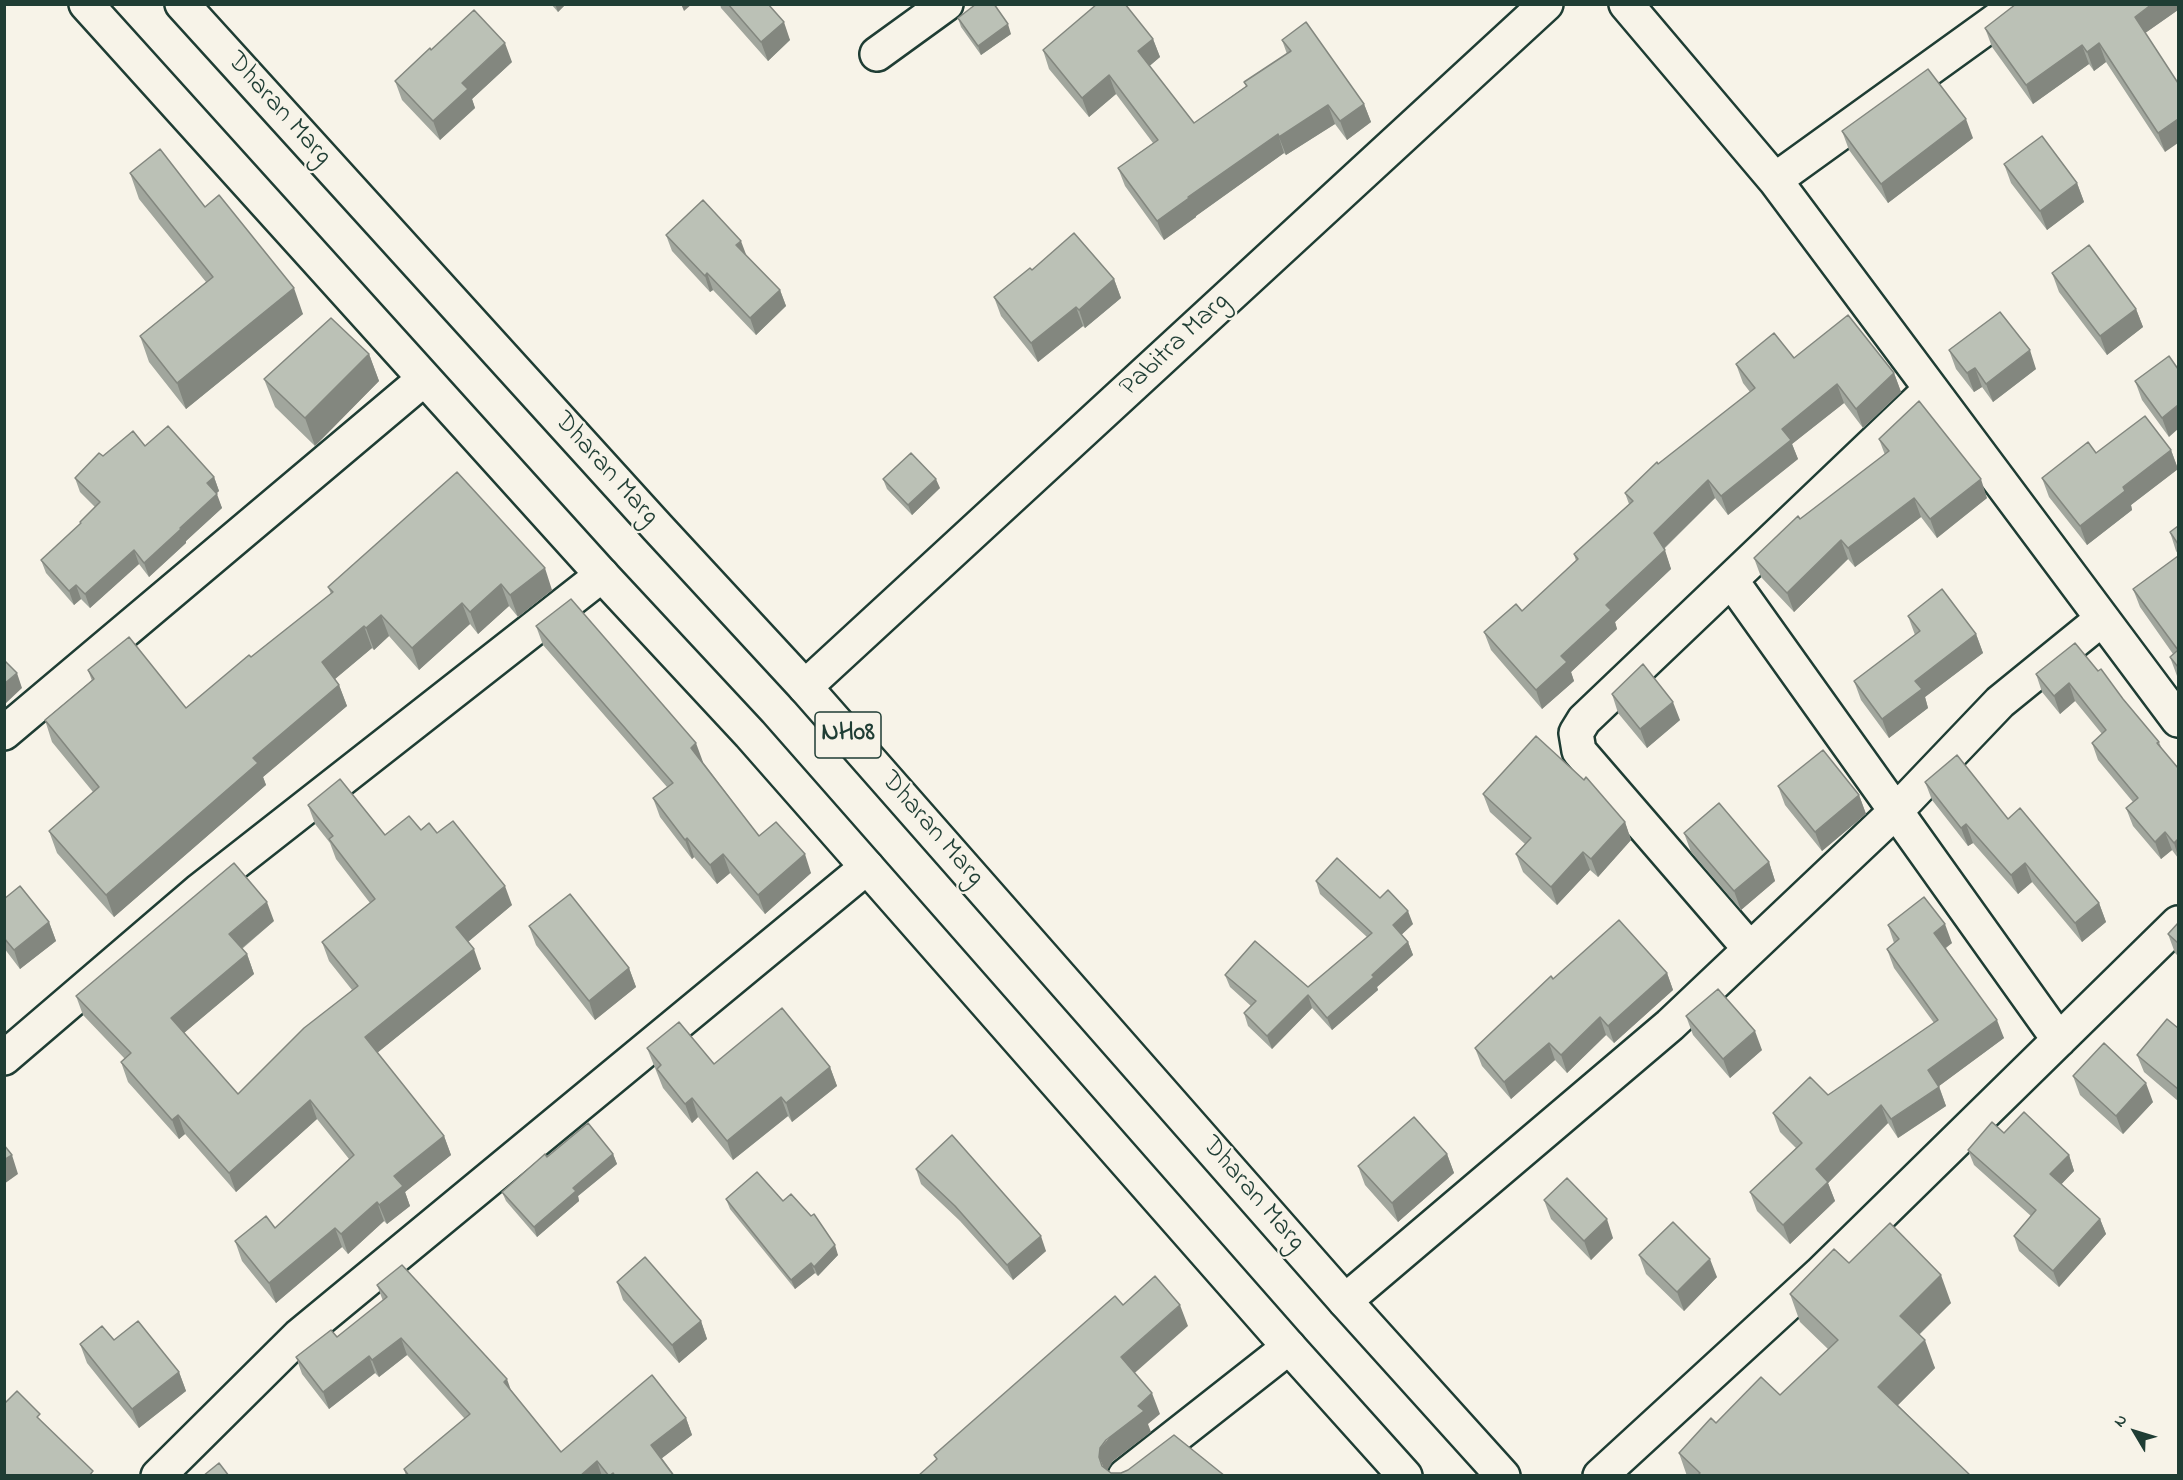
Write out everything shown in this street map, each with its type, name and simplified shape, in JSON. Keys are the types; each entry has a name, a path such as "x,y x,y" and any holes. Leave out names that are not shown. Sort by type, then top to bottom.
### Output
{"street":[{"name":"NH08","path":"86,4 602,575 750,734 1405,1476"},
{"path":"878,54 946,4"},
{"name":"Pabitra Marg","path":"805,687 1546,4"},
{"path":"1626,4 1775,180 2178,720"},
{"path":"1775,180 2019,4"},
{"name":"Dharan Marg","path":"184,5 642,511 805,687 1345,1301 1503,1476"},
{"path":"4,734 424,379"},
{"path":"1750,949 1580,751 1576,742 1576,733 1584,720 1931,389"},
{"path":"4,1058 199,891 602,575"},
{"path":"1731,580 2059,1040"},
{"path":"1345,1301 1670,1025 1895,812 2000,702 2102,618"},
{"path":"158,1476 299,1336 867,867"},
{"path":"1600,1476 1820,1274 2178,923"},
{"path":"1125,1476 1289,1347"}],"building":[{"path":"728,4 768,4 784,22 761,42"},
{"path":"976,4 994,4 1008,24 978,46 958,18"},
{"path":"1097,4 1125,4 1153,39 1138,51 1194,123 1247,86 1244,82 1291,51 1282,40 1306,22 1364,104 1340,121 1328,105 1279,137 1278,134 1157,221 1118,168 1158,140 1109,75 1082,98 1043,50"},
{"path":"2016,4 2152,4 2135,17 2178,83 2178,119 2158,133 2099,43 2087,52 2082,45 2026,85 1985,28"},
{"path":"474,10 505,43 462,83 468,89 433,121 395,81"},
{"path":"1928,69 1966,119 1881,184 1842,131"},
{"path":"2042,136 2077,183 2040,211 2004,164"},
{"path":"160,149 205,207 219,195 294,288 177,383 140,336 213,277 130,173"},
{"path":"703,200 741,241 736,245 780,290 750,318 666,235"},
{"path":"1074,233 1114,279 1079,310 1076,307 1031,343 994,297 1030,268 1032,270"},
{"path":"2089,245 2136,309 2100,336 2052,273"},
{"path":"2000,312 2030,350 1986,384 1975,368 1967,373 1949,350"},
{"path":"1848,315 1894,373 1856,409 1837,384 1782,429 1791,440 1721,496 1708,480 1654,533 1665,550 1606,605 1611,610 1561,656 1567,662 1536,690 1484,632 1516,604 1522,611 1578,559 1574,554 1633,501 1625,493 1657,462 1658,464 1755,388 1736,364 1774,333 1794,358"},
{"path":"331,318 369,354 305,418 264,379"},
{"path":"2169,356 2178,369 2178,405 2162,418 2135,381"},
{"path":"1919,401 1981,479 1930,519 1914,498 1848,548 1841,540 1787,593 1754,558 1798,516 1800,519 1889,451 1879,439"},
{"path":"2145,416 2171,450 2123,487 2125,491 2080,526 2042,478 2088,442 2096,453"},
{"path":"168,426 214,477 207,483 217,494 144,563 134,550 85,594 76,585 69,591 41,560 100,502 75,478 99,453 103,456 133,431 145,446"},
{"path":"911,453 936,479 908,505 883,479"},
{"path":"457,472 545,568 510,595 501,584 470,612 462,603 412,648 381,615 366,628 364,626 322,662 339,685 253,758 258,763 106,895 49,831 99,787 45,720 94,679 88,670 129,637 186,708 249,655 251,657 333,592 328,587"},
{"path":"2178,526 2178,544 2170,532"},
{"path":"2178,556 2178,650 2133,589"},
{"path":"1942,589 1976,634 1915,681 1922,689 1882,719 1854,681 1920,631 1908,616"},
{"path":"571,599 696,743 691,748 759,836 776,822 805,854 758,895 723,854 710,865 687,838 685,840 653,798 673,783 536,626"},
{"path":"2075,643 2098,671 2101,669 2178,768 2178,839 2174,843 2165,832 2155,842 2126,808 2138,798 2092,743 2106,730 2069,683 2054,696 2036,674"},
{"path":"2178,650 2178,667 2170,657"},
{"path":"4,660 17,673 4,684"},
{"path":"1643,664 1673,702 1640,729 1612,694"},
{"path":"1536,736 1584,780 1586,777 1625,822 1591,859 1583,852 1551,887 1516,854 1531,838 1483,794"},
{"path":"1823,750 1859,795 1815,832 1778,786"},
{"path":"1957,755 2008,819 2020,808 2099,903 2075,923 2025,863 2011,875 1966,824 1961,828 1925,782"},
{"path":"340,779 385,835 409,816 421,830 429,823 437,833 453,821 505,886 456,927 474,949 365,1037 444,1136 394,1176 403,1186 379,1205 377,1202 341,1234 335,1228 269,1283 235,1241 266,1216 275,1228 354,1155 310,1100 229,1173 178,1115 172,1120 121,1062 131,1053 76,996 234,863 267,902 229,934 247,954 171,1018 238,1094 304,1028 358,986 322,942 375,899 329,839 333,836 308,805"},
{"path":"1719,803 1769,862 1734,891 1684,833"},
{"path":"1337,858 1380,898 1388,890 1408,911 1393,925 1408,942 1372,975 1374,977 1327,1018 1308,995 1267,1036 1244,1013 1256,1001 1225,975 1255,941 1308,987 1372,933 1316,881"},
{"path":"20,886 49,922 14,950 4,938 4,899"},
{"path":"570,894 629,968 589,1001 529,926"},
{"path":"1924,897 1945,924 1934,933 1997,1020 1928,1070 1939,1087 1891,1119 1881,1105 1816,1169 1828,1182 1783,1225 1750,1192 1802,1143 1773,1113 1810,1077 1828,1095 1938,1020 1887,949 1899,939 1888,925"},
{"path":"1619,920 1667,973 1608,1026 1600,1017 1561,1055 1549,1043 1504,1082 1475,1048 1551,976 1553,979"},
{"path":"2178,923 2178,943 2168,934"},
{"path":"1718,989 1755,1031 1723,1059 1686,1016"},
{"path":"782,1008 830,1067 786,1103 781,1097 727,1141 692,1098 685,1104 657,1069 661,1065 647,1048 679,1022 714,1064"},
{"path":"2167,1019 2178,1028 2178,1089 2137,1055"},
{"path":"2104,1043 2146,1083 2116,1116 2073,1076"},
{"path":"2024,1112 2069,1155 2050,1174 2100,1219 2053,1271 2014,1236 2036,1210 1968,1150 1992,1122 2004,1133"},
{"path":"1414,1117 1447,1154 1392,1203 1358,1166"},
{"path":"588,1123 613,1154 573,1188 576,1191 534,1227 502,1192 545,1154 547,1157"},
{"path":"952,1135 1041,1236 1007,1265 955,1206 916,1169"},
{"path":"4,1145 12,1155 4,1160"},
{"path":"757,1172 783,1201 791,1194 811,1216 814,1214 835,1245 814,1267 811,1263 791,1280 726,1199"},
{"path":"1567,1178 1607,1219 1584,1241 1544,1200"},
{"path":"1673,1222 1710,1259 1677,1292 1639,1255"},
{"path":"1890,1223 1941,1275 1900,1316 1925,1340 1878,1387 1971,1476 1697,1476 1700,1473 1679,1453 1711,1418 1716,1423 1761,1377 1780,1395 1838,1340 1790,1294 1834,1249 1849,1263"},
{"path":"645,1257 701,1321 672,1345 617,1282"},
{"path":"402,1265 507,1379 504,1382 561,1452 652,1375 686,1418 651,1445 674,1476 615,1476 613,1473 609,1476 597,1461 580,1476 409,1476 404,1469 470,1414 401,1338 372,1360 369,1356 323,1392 296,1357 331,1330 337,1337 387,1297 377,1285"},
{"path":"1155,1276 1180,1305 1121,1357 1152,1393 1138,1406 1144,1411 1106,1440 1100,1448 1099,1457 1102,1466 1111,1473 1128,1470 1174,1435 1225,1476 918,1476 937,1459 934,1455 1115,1296 1123,1305"},
{"path":"138,1321 179,1372 132,1409 80,1344 102,1326 114,1340"},
{"path":"17,1391 40,1414 37,1417 93,1471 89,1476 4,1476 4,1404"},
{"path":"219,1463 229,1476 203,1476"}]}
